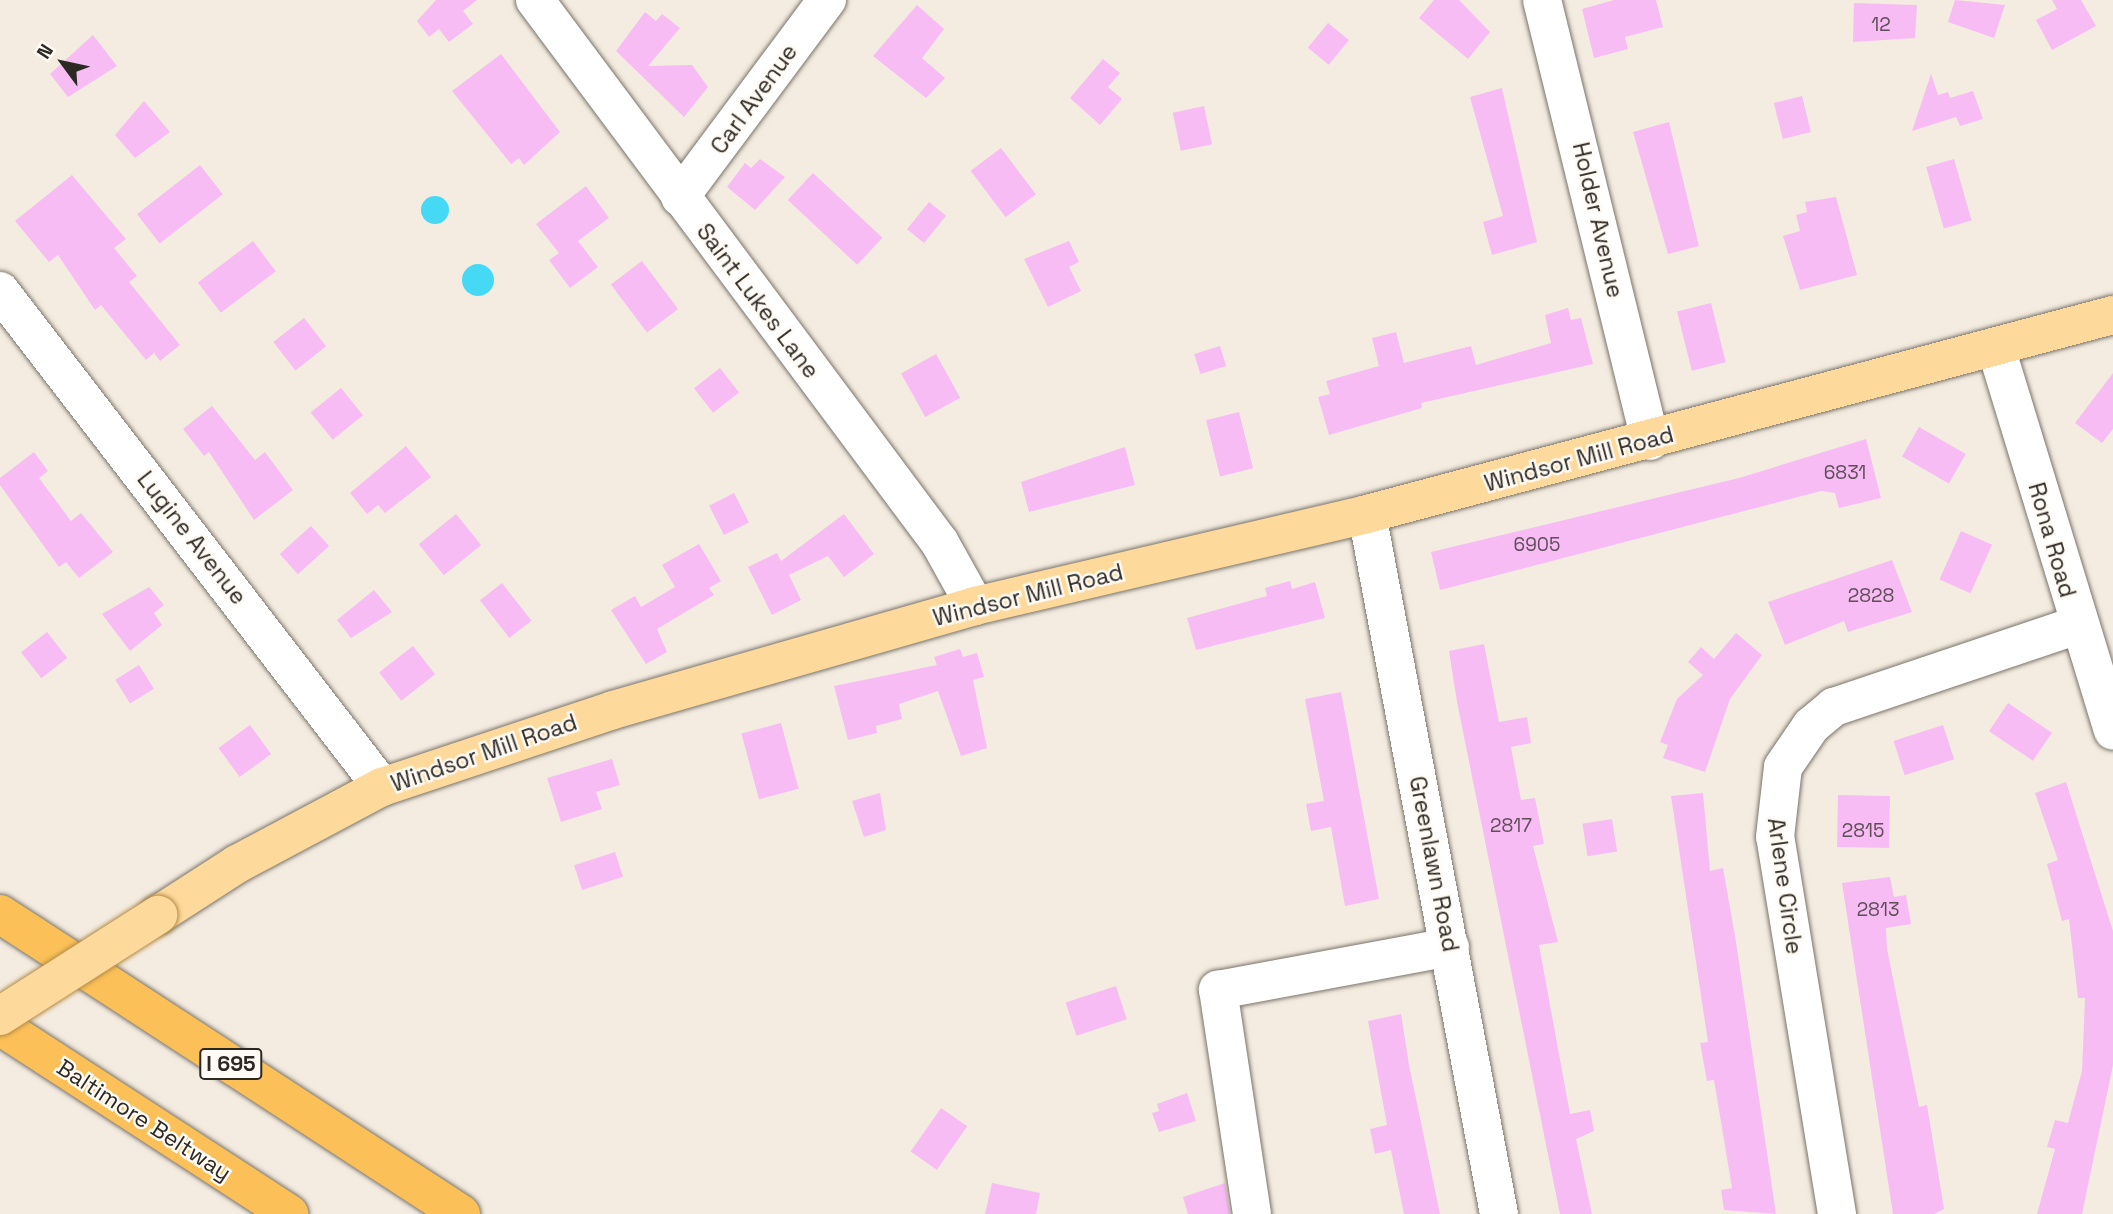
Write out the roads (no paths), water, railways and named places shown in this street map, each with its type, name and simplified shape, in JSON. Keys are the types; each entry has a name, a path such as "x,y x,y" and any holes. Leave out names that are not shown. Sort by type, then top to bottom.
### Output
{"highway":[{"name":"I 695","path":"0,914 461,1214"},
{"name":"Baltimore Beltway","path":"0,1026 289,1214"}],"main road":[{"name":"Windsor Mill Road","path":"0,1016 248,858 382,787 613,709 975,606 1367,514 1650,441 2113,315"}],"street":[{"name":"Saint Lukes Lane","path":"535,0 940,543 975,606"},
{"name":"Carl Avenue","path":"680,197 827,0"},
{"name":"Holder Avenue","path":"1542,0 1650,441"},
{"name":"Lugine Avenue","path":"0,291 382,787"},
{"name":"Rona Road","path":"1996,348 2078,625 2113,730"},
{"name":"Greenlawn Road","path":"1367,514 1499,1214"},
{"name":"Arlene Circle","path":"1837,1214 1775,837 1783,767 1811,726 1844,702 2078,625"},
{"path":"1252,1214 1218,990 1450,947"}],"water":[{"path":"435,196 445,200 449,210 445,220 435,224 425,220 421,210 425,200"},
{"path":"478,264 489,269 494,280 489,291 478,296 467,291 462,280 467,269"}]}
